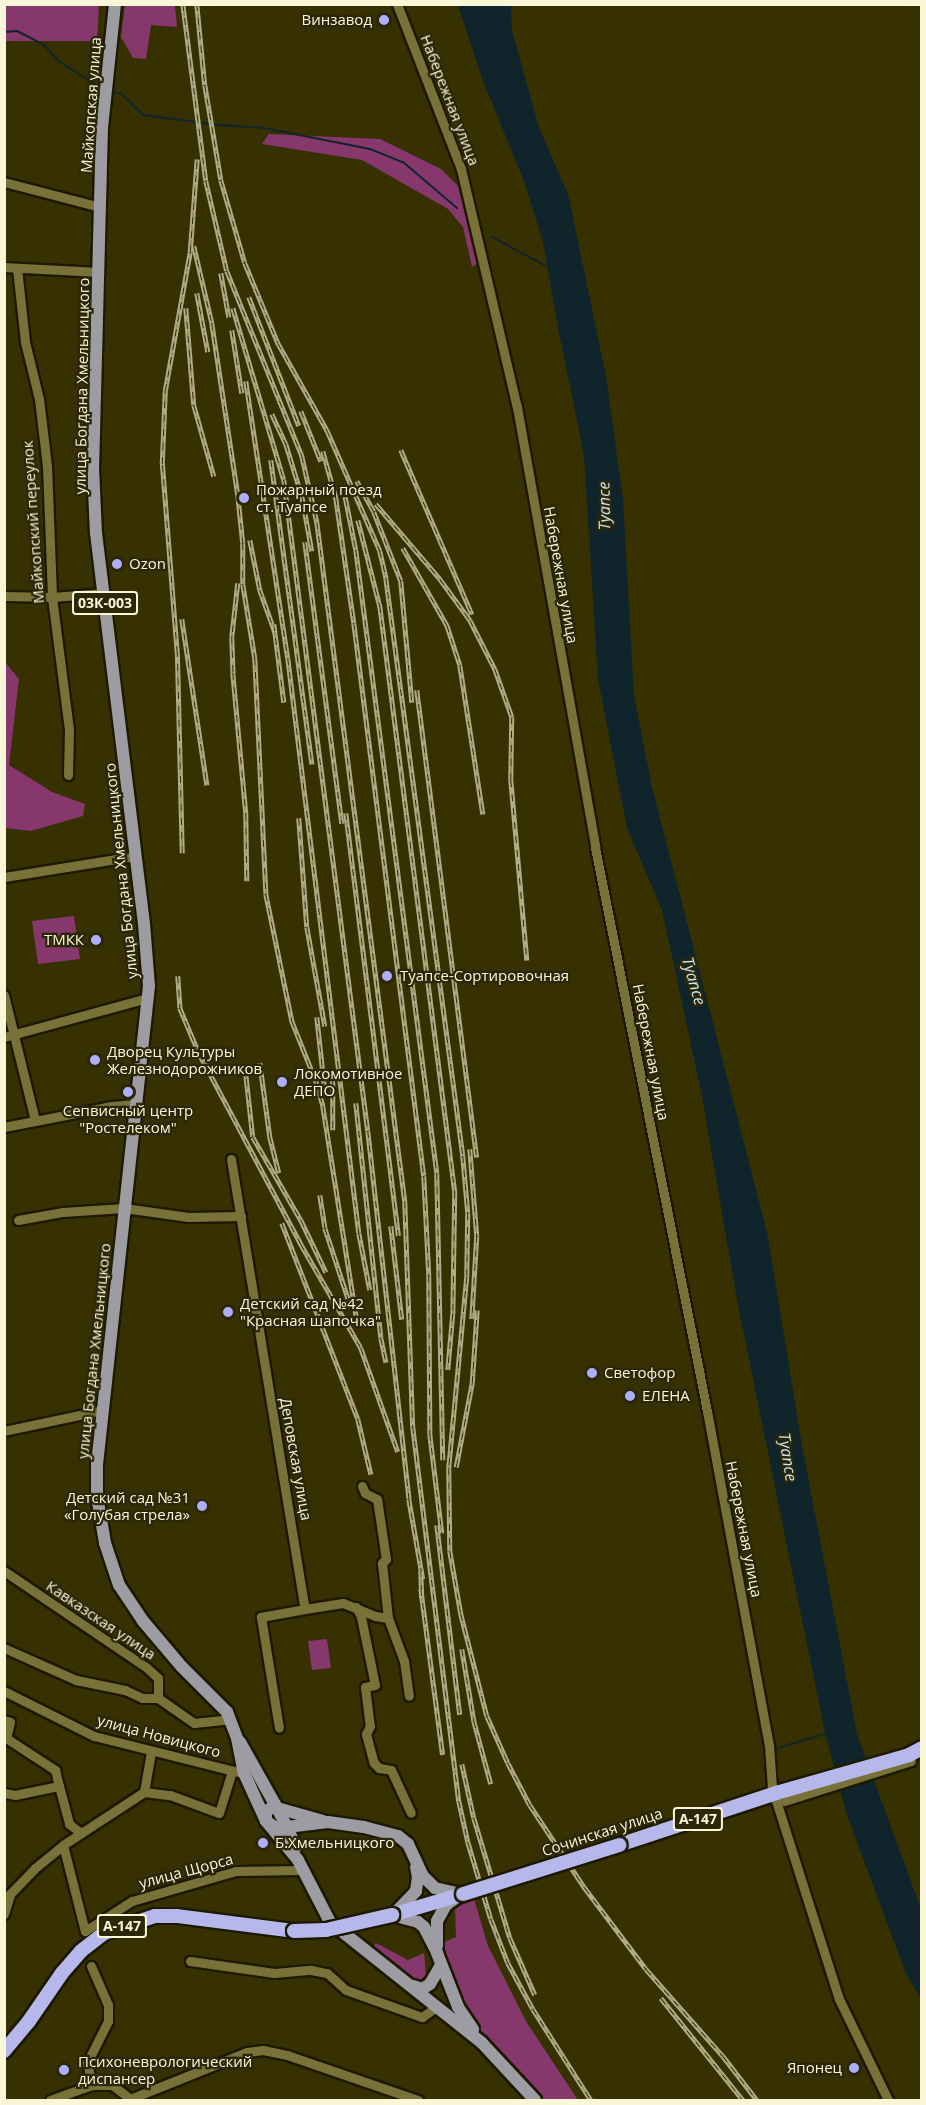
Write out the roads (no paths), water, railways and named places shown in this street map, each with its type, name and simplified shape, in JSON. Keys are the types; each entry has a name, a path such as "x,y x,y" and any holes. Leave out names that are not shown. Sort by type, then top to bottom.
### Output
{"highway":[{"name":"Сочинская улица","path":"463,1894 914,1754"},
{"name":"А-147","path":"4,2051 81,1951 104,1933 134,1921 166,1916 294,1931 326,1930 392,1915 463,1894"}],"main road":[{"name":"Майкопская улица","path":"100,207 105,98 115,4"},
{"name":"улица Богдана Хмельницкого","path":"100,207 93,459 96,533 148,957 148,998 97,1463 98,1496 105,1543 119,1585 156,1639 217,1699 230,1719 237,1738"},
{"path":"237,1738 238,1772 266,1821 301,1865"},
{"path":"237,1738 247,1751 287,1827 301,1865 330,1922 436,2004 482,2043 535,2100"},
{"path":"266,1821 266,1811 273,1807 334,1823 398,1836 408,1844 423,1876 435,1888 463,1894"},
{"path":"266,1821 276,1828 334,1823"},
{"path":"296,1847 305,1830 334,1823"},
{"path":"392,1915 406,1904 416,1891 418,1877 413,1853"},
{"name":"А-147","path":"439,1959 437,1921 446,1905 463,1894"},
{"path":"392,1915 418,1922 429,1934 458,2007 482,2043"},
{"path":"411,1985 422,1989 426,1987 435,1978 439,1959"},
{"path":"436,2004 444,2000 450,1988"}],"street":[{"name":"Набережная улица","path":"398,4 461,169 517,407 595,847 707,1411 778,1796 839,1999 888,2100"},
{"path":"4,182 100,207"},
{"path":"4,267 99,272"},
{"name":"Майкопский переулок","path":"17,268 25,342 39,399 47,466 52,597 69,730 68,775"},
{"path":"4,597 52,597 104,593"},
{"path":"4,877 135,856"},
{"path":"4,995 9,1036 34,1120"},
{"path":"9,1036 148,998"},
{"path":"4,1127 135,1104"},
{"name":"Деповская улица","path":"231,1159 305,1609"},
{"path":"18,1220 72,1211 124,1208 188,1216 241,1216"},
{"path":"4,1431 103,1410"},
{"path":"362,1486 365,1493 377,1499 386,1559 382,1563 388,1617 404,1661 409,1696"},
{"name":"Кавказская улица","path":"4,1571 146,1667 158,1678 158,1698"},
{"path":"279,1728 261,1617 344,1603 356,1606 375,1616 388,1617"},
{"path":"356,1606 361,1617 375,1685 365,1688 370,1726 366,1734 374,1763 379,1768 391,1770 411,1813"},
{"path":"4,1648 76,1680 125,1690 142,1698 158,1698 194,1723 230,1719"},
{"name":"улица Новицкого","path":"4,1691 94,1736 238,1772"},
{"path":"4,1720 10,1722 6,1738 55,1770 69,1824 81,1833"},
{"path":"144,1792 151,1752"},
{"path":"4,1914 7,1893 35,1868 63,1845 144,1792 170,1795 219,1813 238,1772"},
{"path":"4,1793 15,1795 59,1786"},
{"name":"улица Щорса","path":"63,1845 85,1931 132,1901 236,1871 301,1865"},
{"path":"190,1961 274,1973 311,1970 327,1973 346,1990 422,2017 436,2004"},
{"path":"91,1966 108,2005 108,2021 87,2063 92,2085"},
{"path":"50,2100 92,2085 112,2085 131,2100 248,2052 263,2050 287,2055 418,2100"}],"water":[{"name":"Туапсе","path":"458,5 511,5 512,30 539,128 568,194 606,376 623,499 634,695 652,787 767,1232 803,1451 857,1734 921,1909 921,1999 906,1974 846,1812 825,1733 737,1300 702,1096 662,910 627,828 598,679 584,455 543,242 524,181 483,81"}],"waterway":[{"path":"4,32 17,31 44,45 60,62 102,89"},
{"path":"110,91 122,94 143,115 218,125 264,128 370,149 403,162 457,208"},
{"path":"492,237 548,267"},
{"path":"778,1748 827,1733"}],"railway":[{"path":"183,4 206,181 227,271 302,456 317,522 405,1201 413,1427 459,1801 468,1842 491,1919 508,1963 533,2009 591,2100"},
{"path":"197,4 205,85 221,180 245,263 278,343 327,430 380,551 386,578 463,1156 468,1213 467,1277 449,1468 450,1551 461,1614 487,1716 530,1805 585,1888 646,1969 723,2056 757,2100"},
{"path":"182,853 177,653 162,464 165,391 190,252 197,159"},
{"path":"194,246 212,323 238,495 243,543 243,584 255,658 266,894 292,1021 316,1081 323,1106 358,1326"},
{"path":"221,273 229,317"},
{"path":"197,293 208,352"},
{"path":"249,297 299,426"},
{"path":"186,308 194,405 214,476"},
{"path":"233,308 284,480 368,1131 409,1499 423,1579"},
{"path":"232,330 242,393"},
{"path":"246,381 288,658 359,1233 370,1290"},
{"path":"301,411 321,461"},
{"path":"272,414 286,444 302,496 312,551"},
{"path":"401,450 472,614"},
{"path":"323,451 336,498 354,623 424,1176 429,1276 430,1434 442,1533"},
{"path":"271,460 312,764"},
{"path":"357,481 374,512 401,581 412,703"},
{"path":"343,485 356,550 437,1173 443,1460"},
{"path":"376,504 440,579 470,620 495,669 512,717 511,780 527,960"},
{"path":"358,520 380,606 455,1192 453,1314 448,1370"},
{"path":"250,540 260,590 275,632"},
{"path":"305,542 342,824"},
{"path":"403,548 447,625 460,665 483,814"},
{"path":"238,583 232,637 233,673 246,814 247,881"},
{"path":"182,619 207,785"},
{"path":"274,624 284,702"},
{"path":"417,690 477,1157"},
{"path":"346,813 399,1236"},
{"path":"299,818 307,927 325,1026"},
{"path":"178,976 180,1008 199,1053 301,1244 361,1348 398,1452"},
{"path":"317,1017 325,1091"},
{"path":"260,1063 270,1137 279,1173"},
{"path":"245,1065 253,1137 301,1220 326,1272"},
{"path":"333,1079 333,1130"},
{"path":"356,1103 381,1338 386,1362"},
{"path":"470,1149 477,1236 472,1319"},
{"path":"320,1195 325,1228 348,1298"},
{"path":"282,1223 358,1419 371,1474"},
{"path":"391,1226 402,1319"},
{"path":"456,1467 472,1383 477,1310"},
{"path":"437,1525 460,1715"},
{"path":"421,1571 422,1598"},
{"path":"421,1589 443,1755"},
{"path":"462,1649 474,1721 491,1784"},
{"path":"462,1764 474,1818 510,1938 535,1995"},
{"path":"661,1998 743,2100"}],"place":[{"name":"Винзавод","path":"384,20"},
{"name":"Пожарный поезд ст. Туапсе","path":"244,498"},
{"name":"Ozon","path":"117,564"},
{"name":"ТМКК","path":"96,940"},
{"name":"Туапсе-Сортировочная","path":"387,976"},
{"name":"Дворец Культуры Железнодорожников","path":"95,1060"},
{"name":"Локомотивное ДЕПО","path":"282,1082"},
{"name":"Сепвисный центр \"Ростелеком\"","path":"128,1092"},
{"name":"Детский сад №42 \"Красная шапочка\"","path":"228,1312"},
{"name":"Светофор","path":"592,1373"},
{"name":"ЕЛЕНА","path":"630,1396"},
{"name":"Детский сад №31 «Голубая стрела»","path":"202,1506"},
{"name":"Б.Хмельницкого","path":"263,1843"},
{"name":"Японец","path":"854,2068"},
{"name":"Психоневрологический диспансер","path":"64,2070"}]}
